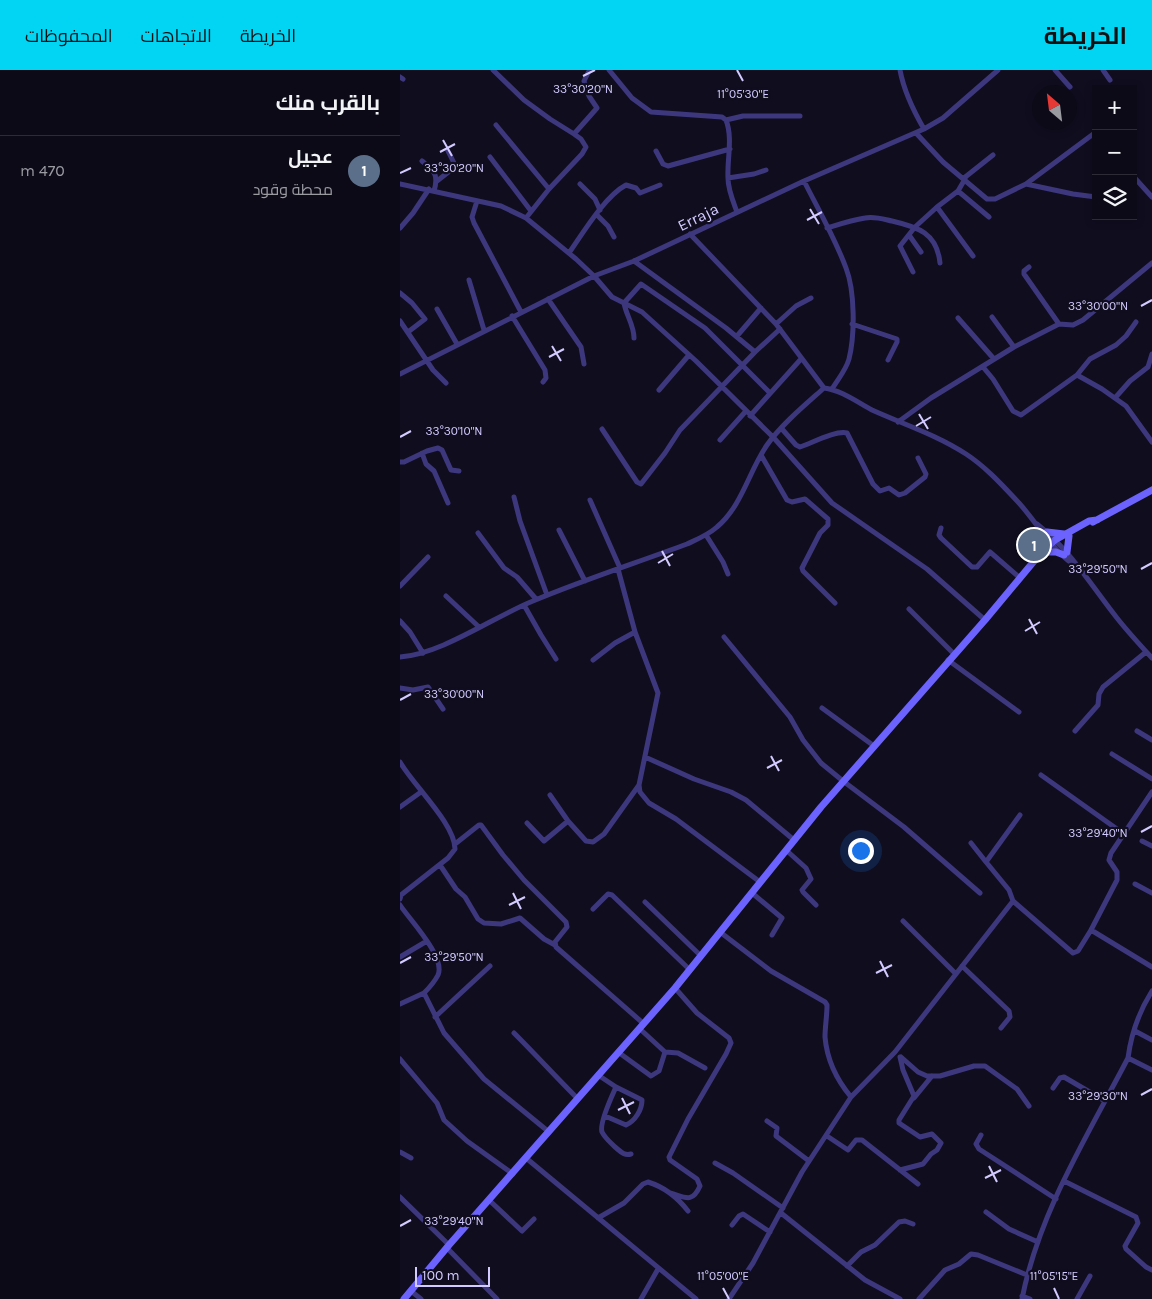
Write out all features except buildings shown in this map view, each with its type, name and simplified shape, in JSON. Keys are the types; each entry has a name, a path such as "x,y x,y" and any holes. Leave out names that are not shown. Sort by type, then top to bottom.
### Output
{"main road":[{"path":"404,1299 618,1052 642,1027 843,781 1045,550 1089,521 1097,520 1152,490"},
{"path":"1045,550 1046,534 1067,535"},
{"path":"1045,550 1065,554 1067,535"}],"street":[{"path":"493,70 524,100 574,134 585,144 586,149 549,189 526,218"},
{"path":"574,134 597,109 589,96 584,80 589,70"},
{"path":"609,70 632,98 651,112 722,117 726,120 744,116 800,116"},
{"path":"900,70 905,92 912,109 924,129"},
{"name":"Erraja","path":"400,374 594,276 634,261 804,181 924,129 943,118 998,70"},
{"path":"1054,70 1068,85"},
{"path":"1103,70 1110,80"},
{"path":"726,120 730,149 728,178 730,195 737,212"},
{"path":"496,124 549,189"},
{"path":"916,133 943,162 986,198 991,200 1026,184 1092,135"},
{"path":"656,151 663,164 668,166 730,149"},
{"path":"400,228 437,182 453,166 454,163 448,151"},
{"path":"913,272 900,249 901,243 915,227 958,191 965,179 993,155"},
{"path":"490,157 531,211"},
{"path":"422,161 433,171 437,182"},
{"path":"728,178 766,170"},
{"path":"1137,180 1152,196"},
{"path":"804,181 846,266 849,278 852,324 848,360 832,389"},
{"path":"400,184 501,206 526,218 569,253 612,296 642,312 689,355 773,437 832,503 927,569 985,620"},
{"path":"580,184 595,199 598,212 614,237"},
{"path":"1026,184 1073,194 1092,196"},
{"path":"569,253 598,212 614,194 626,186 636,188 640,193 660,185"},
{"path":"958,191 989,217"},
{"path":"477,200 472,217 474,223 521,312"},
{"path":"937,207 973,256"},
{"path":"827,228 874,217 915,227 926,233 938,248 940,263"},
{"path":"690,234 776,324 824,388 832,389 898,422 950,444 968,455 1008,491 1079,568 1116,617 1152,658"},
{"path":"909,234 921,252"},
{"path":"634,261 737,336 755,352"},
{"path":"898,422 931,398 1014,346 1059,324 1073,325 1084,320 1152,263"},
{"path":"1029,267 1024,271 1024,274 1059,324"},
{"path":"469,280 484,330"},
{"path":"624,302 640,284 643,284 704,328 770,393"},
{"path":"400,293 425,319 408,332"},
{"path":"548,298 581,347 584,364"},
{"path":"776,324 796,306 811,298"},
{"path":"624,302 627,317 634,332 634,338"},
{"path":"737,336 761,308"},
{"path":"437,309 458,344"},
{"path":"512,316 545,370 546,378 543,382"},
{"path":"992,317 1014,346"},
{"path":"704,328 713,318"},
{"path":"958,318 994,359"},
{"path":"400,321 433,370 446,383"},
{"path":"983,367 993,379 1013,411 1021,415 1077,375 1090,359 1116,345 1126,336 1136,322"},
{"path":"852,324 897,339 888,360"},
{"path":"602,429 637,482 641,484 666,453 680,430 742,365 780,329"},
{"path":"1115,398 1130,381 1148,367 1152,354"},
{"path":"659,390 689,355"},
{"path":"750,416 801,359"},
{"path":"1077,375 1096,385 1126,406 1152,442"},
{"path":"400,657 423,653 536,599 687,544 706,535 724,521 731,511 761,455 773,437 824,388"},
{"path":"720,440 746,411"},
{"path":"782,428 796,445 800,447 836,433 847,433 877,490 880,491 889,488 899,495 905,493 925,477 926,474 918,458"},
{"path":"400,462 440,448 451,470 460,472"},
{"path":"422,453 428,466 434,471 448,504"},
{"path":"761,455 787,500 792,502 805,499 828,519 828,525 820,533 802,568 835,603"},
{"path":"514,497 520,521 546,595"},
{"path":"550,795 568,821 586,841 593,842 604,834 639,785 658,694 636,632 619,568 590,500"},
{"path":"941,528 939,535 941,538 972,567 976,566 990,552 1020,578"},
{"path":"559,530 586,581"},
{"path":"478,533 504,568 518,577 536,599"},
{"path":"706,535 728,574"},
{"path":"400,586 428,557"},
{"path":"446,596 479,627"},
{"path":"524,605 556,659"},
{"path":"909,609 954,654"},
{"path":"400,621 410,632 423,653"},
{"path":"593,660 615,642 636,632"},
{"path":"724,637 790,717 817,759 904,827 980,894"},
{"path":"1075,732 1098,705 1102,687 1146,652"},
{"path":"948,660 1019,712"},
{"path":"400,688 413,690 428,687 444,708"},
{"path":"822,708 874,746"},
{"path":"1137,731 1152,740"},
{"path":"1112,754 1152,779"},
{"path":"646,757 694,779 725,789 746,800 794,840"},
{"path":"400,762 436,810 453,836 455,844 453,852 440,865 400,897"},
{"path":"1041,775 1124,834"},
{"path":"639,785 640,792 649,803 676,820 760,882"},
{"path":"400,807 421,792"},
{"path":"971,843 1009,890 1014,901 1073,953 1078,951 1091,930 1117,880 1117,872 1109,860 1111,853 1152,792"},
{"path":"986,862 1020,815"},
{"path":"528,823 544,841 568,821"},
{"path":"455,844 481,825 524,880 566,922 567,927 555,942 555,945"},
{"path":"1142,841 1152,846"},
{"path":"786,850 808,869 811,879 802,890 816,905"},
{"path":"440,865 456,889 465,897 478,919 484,923 501,924 520,918 544,939 555,945 558,950 642,1027 665,1052 678,1053 705,1068"},
{"path":"1135,884 1152,893"},
{"path":"752,893 782,918 772,935"},
{"path":"593,909 608,894 612,895 690,970"},
{"path":"738,1299 730,1297 770,1232 798,1178 851,1097 895,1052 1014,901"},
{"path":"645,902 701,956"},
{"path":"400,905 427,941 439,968 439,974 424,993 400,1004"},
{"path":"903,921 956,974"},
{"path":"1091,930 1152,967"},
{"path":"720,932 771,971 825,1002 827,1005 825,1036 829,1062 835,1077 851,1097"},
{"path":"400,957 427,941"},
{"path":"435,1017 490,966"},
{"path":"962,966 1009,1011 1010,1017 1001,1028"},
{"path":"598,1218 624,1203 647,1182 651,1182 670,1193 687,1199 692,1198 700,1186 697,1179 669,1157 731,1043 725,1033 697,1014 675,988"},
{"path":"1030,1299 1022,1298 1027,1275 1038,1242 1064,1182 1128,1058 1130,1044 1145,1002 1152,991"},
{"path":"424,993 444,1033 484,1079 549,1132"},
{"path":"1135,1031 1152,1040"},
{"path":"514,1033 547,1069 578,1098"},
{"path":"618,1052 651,1076 659,1071 665,1052"},
{"path":"895,1052 922,1075 940,1076 974,1066 984,1066 1017,1090 1029,1106"},
{"path":"900,1057 914,1098"},
{"path":"1128,1058 1152,1070"},
{"path":"400,1059 437,1103 444,1120 467,1141 513,1174"},
{"path":"598,1075 616,1087 642,1100 639,1112 629,1124 626,1125 605,1116"},
{"path":"900,1170 923,1164 930,1154 937,1150 941,1143 932,1134 920,1137 899,1123 898,1120 932,1076"},
{"path":"1053,1088 1060,1078 1064,1077 1105,1101"},
{"path":"616,1087 602,1125 603,1133 622,1153 631,1154"},
{"path":"768,1121 777,1128 776,1136 809,1161"},
{"path":"981,1135 976,1144 979,1149 1056,1199"},
{"path":"827,1136 848,1150 856,1140 862,1140 918,1184"},
{"path":"400,1152 410,1158"},
{"path":"526,1158 696,1299"},
{"path":"715,1163 738,1176 782,1210 864,1280 900,1299"},
{"path":"1064,1182 1136,1217 1138,1223 1125,1246 1146,1267 1152,1270"},
{"path":"670,1193 688,1211"},
{"path":"400,1197 497,1299"},
{"path":"489,1200 522,1231 534,1219"},
{"path":"986,1212 1003,1225 1038,1242"},
{"path":"732,1226 742,1214 770,1232"},
{"path":"846,1266 861,1252 875,1245 899,1222 905,1221 913,1224"},
{"path":"919,1299 945,1270 959,1264 971,1254 978,1255 1027,1275"},
{"path":"641,1299 658,1269"},
{"path":"1077,1299 1090,1276"},
{"path":"411,1290 421,1299"}],"place":[{"name":"عجيل","path":"1034,545"}]}
